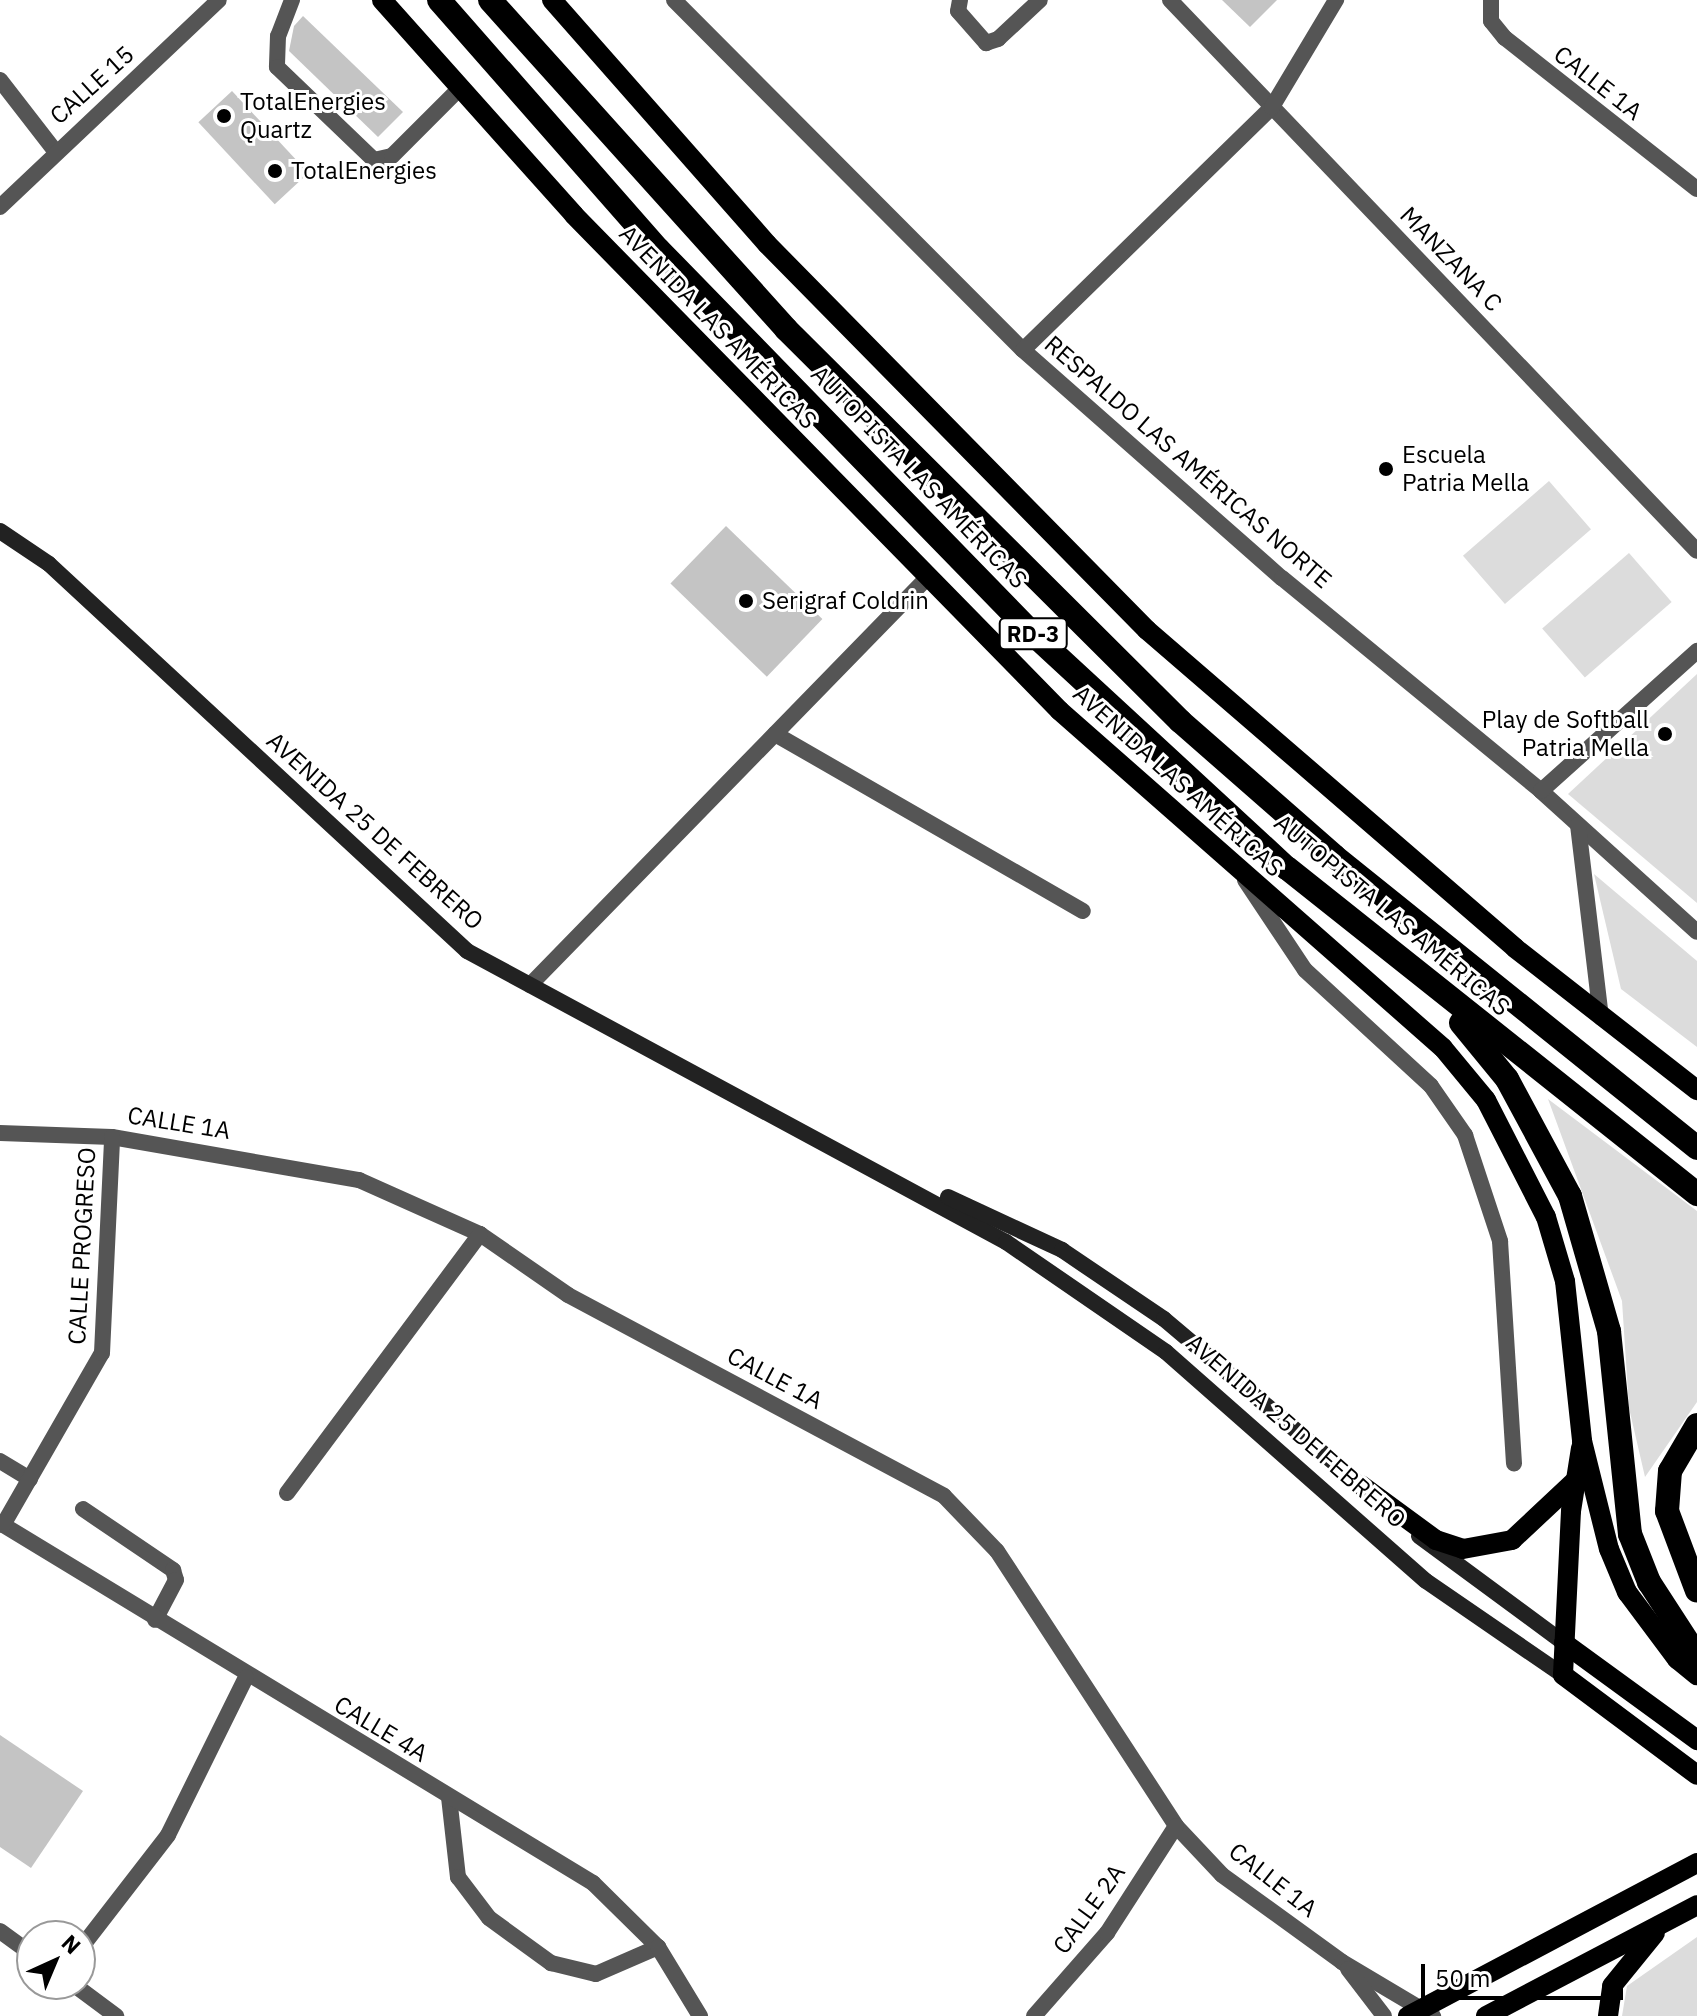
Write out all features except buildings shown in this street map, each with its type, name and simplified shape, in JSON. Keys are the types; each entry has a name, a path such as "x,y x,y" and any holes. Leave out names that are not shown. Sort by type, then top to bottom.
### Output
{"highway":[{"name":"AUTOPISTA LAS AMÉRICAS","path":"439,0 659,250 1033,634 1287,868 1409,970 1697,1194"},
{"name":"AUTOPISTA LAS AMÉRICAS","path":"490,0 786,329 1180,721 1334,856 1697,1148"},
{"path":"1409,970 1507,1079 1570,1196 1609,1331 1630,1534 1649,1582 1697,1656"},
{"path":"1697,1425 1670,1471 1667,1511 1697,1591"}],"main road":[{"name":"AVENIDA LAS AMÉRICAS","path":"382,0 574,215 1060,711 1242,876 1443,1048 1486,1100 1546,1217 1565,1281 1582,1441 1609,1549 1627,1592 1677,1659 1697,1675"},
{"path":"552,0 767,244 1147,630 1601,1018 1697,1090"},
{"name":"AVENIDA 25 DE FEBRERO","path":"0,531 49,564 467,951 845,1150 1006,1242 1166,1352 1426,1581 1563,1675 1697,1775"},
{"name":"AVENIDA 25 DE FEBRERO","path":"845,1150 1062,1250 1164,1319 1458,1571 1564,1643 1697,1740"},
{"path":"1563,1675 1574,1482 1582,1441"},
{"path":"1361,1485 1436,1540 1463,1549 1512,1540 1574,1482"},
{"path":"1421,2014 1697,1863"},
{"path":"1486,2016 1697,1905"},
{"path":"1608,2016 1617,1977 1665,1922"}],"street":[{"name":"CALLE 15","path":"0,207 55,151 219,0"},
{"path":"292,0 278,36 277,67 374,160 392,156 460,88"},
{"name":"RESPALDO LAS AMÉRICAS NORTE","path":"674,0 1023,350 1282,578 1541,791 1697,932"},
{"path":"960,0 958,11 986,43 998,39 1040,0"},
{"name":"MANZANA C","path":"1170,0 1697,551"},
{"path":"1023,350 1272,107 1336,0"},
{"name":"CALLE 1A","path":"1491,0 1491,21 1505,38 1697,189"},
{"path":"0,80 55,151"},
{"path":"530,985 927,578"},
{"path":"1541,791 1697,651"},
{"path":"775,734 1083,911"},
{"path":"1578,825 1601,1018"},
{"path":"1242,876 1305,970 1431,1086 1465,1135 1500,1241 1514,1464"},
{"name":"CALLE 1A","path":"0,1133 112,1137 359,1180 480,1234 568,1295 944,1496 997,1551 1176,1826 1222,1875 1342,1962 1421,2014"},
{"name":"CALLE PROGRESO","path":"2,1524 102,1353 112,1137"},
{"path":"287,1493 480,1234"},
{"path":"0,1461 30,1479"},
{"path":"83,1509 173,1570 176,1580 155,1620"},
{"name":"CALLE 4A","path":"2,1524 246,1677 593,1883 658,1947 700,2016"},
{"path":"96,1928 168,1835 246,1677"},
{"path":"449,1797 458,1877 489,1918 551,1963 596,1974 658,1947"},
{"name":"CALLE 2A","path":"1034,2016 1107,1933 1176,1826"},
{"name":"CALLE 1A","path":"1342,1962 1384,2016"},
{"path":"94,2000 116,2016"}],"shaded area":[{"path":"1549,481 1591,529 1505,604 1463,556"},
{"path":"1629,553 1672,602 1585,678 1542,628"},
{"name":"Play de Softball Patria Mella","path":"1697,674 1697,903 1568,794"},
{"path":"1594,874 1697,961 1697,1047 1621,989"},
{"path":"1548,1099 1697,1211 1697,1402 1645,1477 1629,1408 1622,1301"},
{"path":"1697,1937 1697,2016 1622,2016 1627,1986"}],"place":[{"name":"TotalEnergies Quartz","path":"224,116"},
{"name":"TotalEnergies","path":"275,171"},
{"name":"Escuela Patria Mella","path":"1386,469"},
{"name":"Serigraf Coldrin","path":"746,601"},
{"name":"Play de Softball Patria Mella","path":"1665,734"}]}
